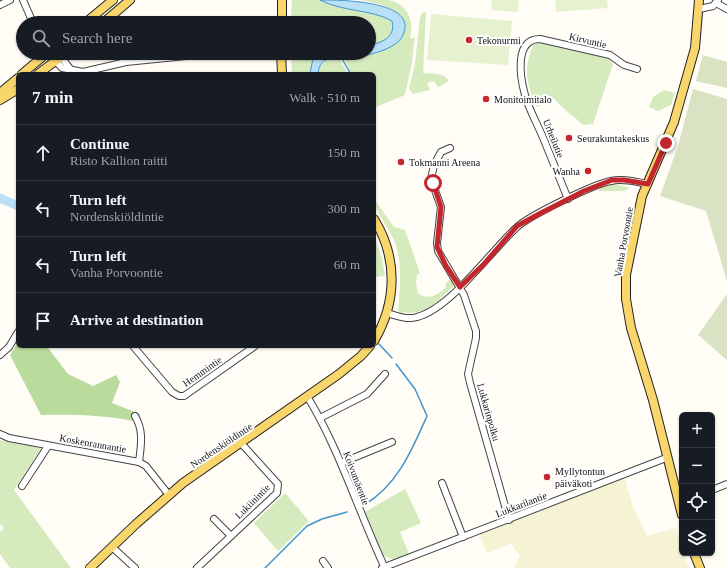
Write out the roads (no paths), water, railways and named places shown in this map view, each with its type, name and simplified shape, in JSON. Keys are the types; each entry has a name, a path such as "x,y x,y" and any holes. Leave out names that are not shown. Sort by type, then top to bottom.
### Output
{"main road":[{"path":"94,16 113,0"},
{"path":"111,16 130,0"},
{"path":"282,0 282,16"},
{"name":"Vanha Porvoontie","path":"679,495 666,458 653,400 631,328 626,298 628,259 638,213 648,184 674,122 695,48 699,4"},
{"path":"24,72 39,60"},
{"path":"40,72 55,60"},
{"path":"281,60 282,72"},
{"path":"0,93 16,80"},
{"path":"0,100 16,90"},
{"path":"376,223 381,230 390,259 392,279 388,313 376,337"},
{"name":"Nordenskiöldintie","path":"90,568 169,495 198,472 242,443 356,361 368,348"},
{"path":"695,556 700,568"}],"street":[{"path":"0,5 10,0"},
{"path":"23,0 30,16"},
{"path":"699,4 711,7 717,2 727,9"},
{"name":"Kirvuntie","path":"532,40 540,39 610,55 624,65 637,69"},
{"name":"Urheilutie","path":"532,40 524,47 522,55 521,71 524,94 568,199"},
{"path":"63,60 71,70 83,72 126,62 146,60"},
{"name":"Lukkarinpolku","path":"450,148 441,152 434,164 431,180 441,207 437,247 446,266 460,287 468,303 476,331 476,338 468,374 509,520"},
{"path":"388,313 408,318 423,315 441,304 484,264 517,226 568,199 612,180 624,180 648,184"},
{"path":"0,355 9,347 16,335"},
{"name":"Hemmintie","path":"135,348 172,392 179,396 184,396 252,348"},
{"path":"320,418 367,394 385,374"},
{"name":"Koivumäentie","path":"307,396 320,418 341,463 361,517 384,568"},
{"path":"135,416 141,425 142,432 139,462 146,466 169,495"},
{"name":"Koskenrannantie","path":"0,434 9,438 48,446 139,462"},
{"path":"341,463 392,442"},
{"name":"Lukiinintie","path":"197,568 277,493 278,489 274,480 242,443"},
{"path":"22,486 48,446"},
{"name":"Lukkarilantie","path":"384,568 666,458"},
{"path":"442,484 463,537"},
{"path":"715,489 727,484"},
{"path":"214,519 231,536"},
{"path":"112,547 134,568"},
{"path":"323,561 328,568"}],"water":[{"path":"320,0 375,4 389,9 399,15 405,23 403,35 394,45 376,52 376,44 383,41 390,35 393,27 392,21 375,14 329,4"},
{"path":"313,60 326,60 319,67 318,72 310,72"}],"waterway":[{"path":"343,60 349,72"},
{"path":"0,198 16,205"},
{"path":"379,344 392,358"},
{"path":"364,505 386,488 402,466 427,416 415,389 396,364"},
{"path":"265,568 307,526 322,519 347,512"}],"place":[{"name":"Tekonurmi","path":"469,40"},
{"name":"Monitoimitalo","path":"486,99"},
{"name":"Seurakuntakeskus","path":"569,138"},
{"name":"Tokmanni Areena","path":"401,162"},
{"name":"Wanha","path":"588,171"},
{"name":"Myllytontun päiväkoti","path":"547,477"}]}
